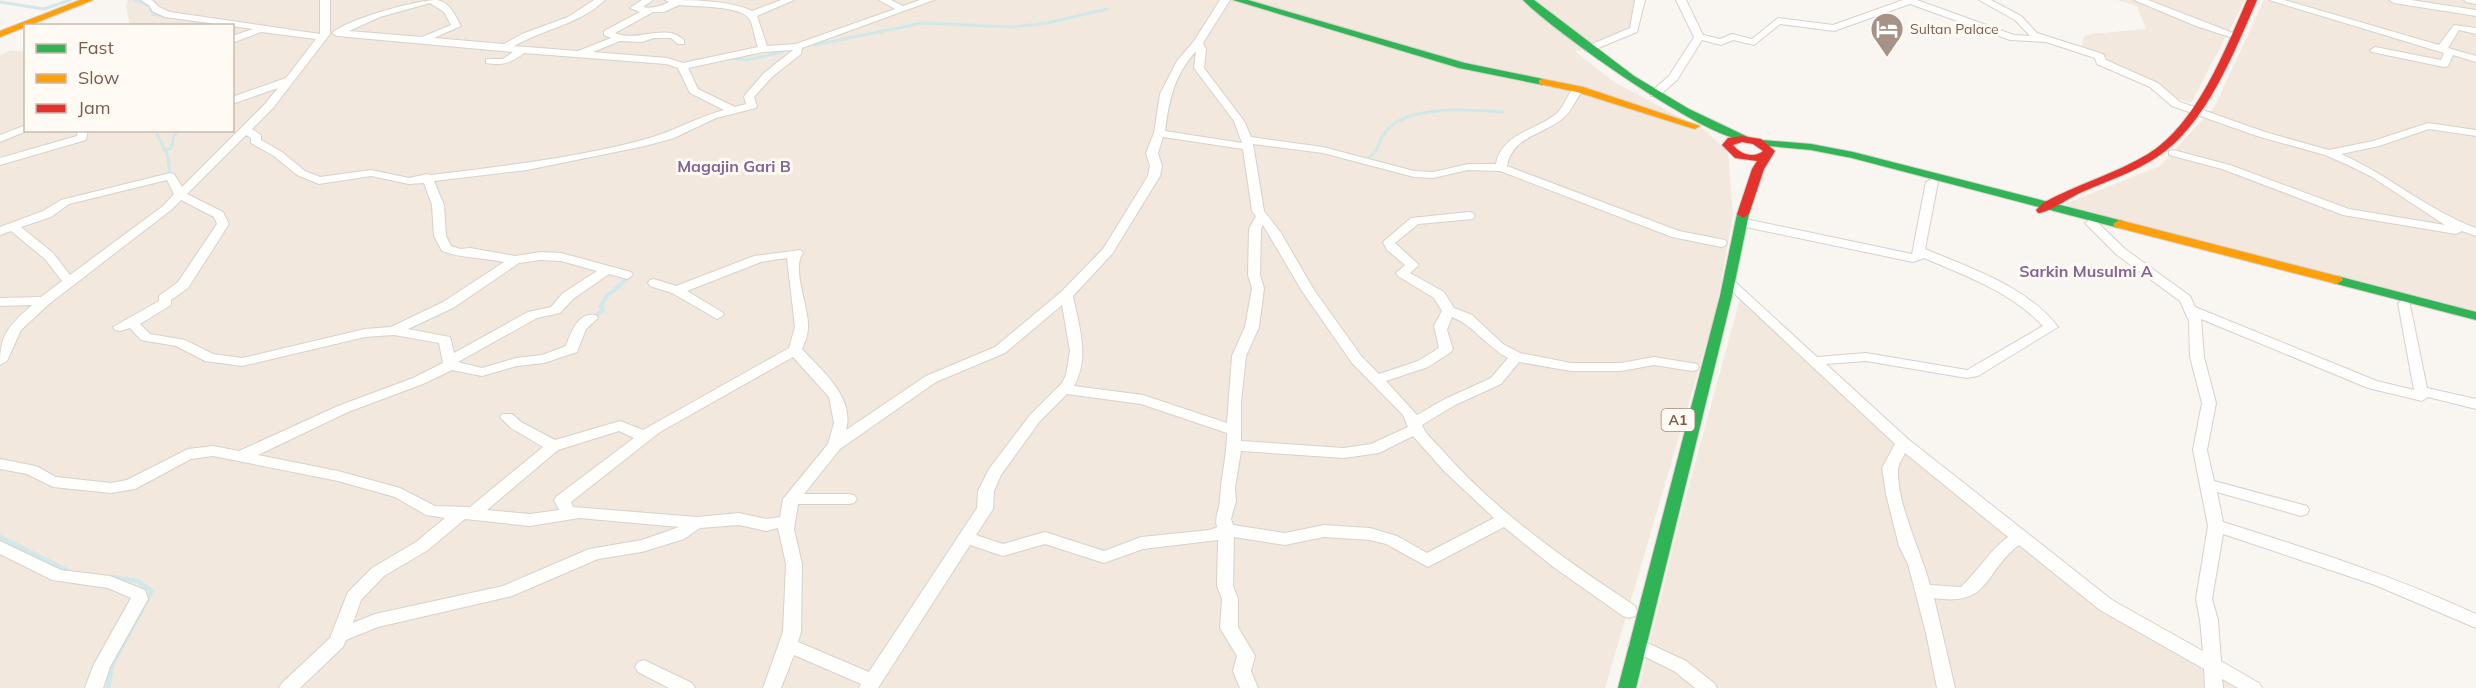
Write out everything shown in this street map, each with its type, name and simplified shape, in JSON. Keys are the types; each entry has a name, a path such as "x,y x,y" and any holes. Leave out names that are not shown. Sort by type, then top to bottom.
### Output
{"main road":[{"path":"26,24 88,0"},
{"path":"39,24 100,0"},
{"path":"1238,0 1463,66 1579,89 1695,126"},
{"path":"1518,0 1611,78 1695,126 1729,149 1751,159 1765,150 1842,152 2043,208"},
{"path":"1528,0 1588,49 1655,94 1765,150 1831,155 2476,316"},
{"path":"2043,208 2056,198 2143,163 2162,149 2200,113 2253,0"},
{"path":"2064,213 2069,204 2151,171 2173,153 2200,113 2263,0"},
{"path":"0,34 24,25"},
{"path":"0,39 24,30"},
{"path":"1729,149 1732,140 1745,138"},
{"path":"1720,249 1737,178 1737,161 1729,149"},
{"name":"A1","path":"1627,688 1719,280 1765,150"},
{"path":"2064,213 2091,223 2476,321"}],"street":[{"path":"146,0 154,4 155,9 168,15 232,24"},
{"path":"325,0 328,35"},
{"path":"0,361 15,328 44,301 167,208 269,106 328,35 377,15 431,0 448,10 456,26 421,40"},
{"path":"234,24 328,35 501,46 564,23 600,0"},
{"path":"648,0 635,8 648,11 661,10 673,1 686,5 701,2 752,15 789,0"},
{"path":"884,0 902,9"},
{"path":"501,46 499,48 667,61 682,66 763,49 797,47 928,0"},
{"path":"772,688 789,645 794,610 794,564 787,545 787,520 791,499 835,445 931,379 1000,350 1066,295 1108,250 1154,176 1156,166 1152,153 1159,133 1165,94 1182,61 1198,43 1225,0"},
{"path":"1588,49 1634,30 1640,0"},
{"path":"1681,0 1699,37 1718,42 1732,37 1754,42 1778,21 1834,28 1912,1 2013,38 2048,40"},
{"path":"1984,0 2018,18 2034,35 2100,56 2101,62 2154,85 2172,102 2200,113 2329,153 2376,175 2444,220 2476,233"},
{"path":"2139,0 2170,10 2206,28 2236,36"},
{"path":"2274,0 2476,59"},
{"path":"2396,0 2476,13"},
{"path":"2469,0 2476,1"},
{"path":"648,11 607,33 619,38 642,39 653,35 673,35 681,42"},
{"path":"752,15 763,49"},
{"path":"2375,50 2444,64 2445,51 2457,27 2476,31"},
{"path":"234,39 260,28"},
{"path":"1655,94 1673,78 1693,50 1699,37"},
{"path":"580,54 619,38"},
{"path":"1198,43 1201,49 1200,68 1239,121 1248,144 1256,204 1308,291 1350,351 1378,379 1448,466 1506,519 1580,578 1629,611"},
{"path":"682,66 693,92 736,111 752,106 749,97 768,75 795,57 797,47"},
{"path":"490,61 505,62 522,50"},
{"path":"234,100 289,80"},
{"path":"1501,168 1507,148 1533,129 1558,118 1567,108 1571,96 1579,89"},
{"path":"245,130 257,137 255,141 289,161 301,173 320,181 371,173 409,182 427,177 527,166 645,143 732,110"},
{"path":"2329,153 2375,144 2428,126 2476,133"},
{"path":"0,138 24,129"},
{"path":"0,162 82,138 83,132"},
{"path":"1159,133 1323,150 1414,174 1433,175 1468,166 1501,168 1720,249"},
{"path":"2173,153 2226,167 2347,212 2476,233"},
{"path":"0,231 47,214 65,202 170,176 180,195 219,215 223,224 183,285 164,299 166,302 126,325 146,337 180,343 210,358 242,362 365,333 394,331 445,340 450,363"},
{"path":"427,177 438,205 440,236 446,248 459,253 470,252 515,260 541,255 561,257 627,275"},
{"path":"1741,222 1905,257 1918,256 1932,182"},
{"path":"1249,688 1242,671 1246,656 1229,628 1230,599 1224,586 1227,530 1223,515 1228,501 1227,488 1234,446 1239,356 1252,327 1258,288 1254,275 1255,229 1262,216"},
{"path":"1469,216 1415,221 1389,242 1391,247 1413,265 1402,273 1439,295 1449,311 1467,318 1498,347 1516,357 1572,367 1621,367 1654,361 1692,368"},
{"path":"2091,223 2121,252 2185,298 2196,321 2197,357 2209,403 2199,450 2216,526 2204,599 2209,620 2210,664 2214,688"},
{"path":"13,227 49,256 69,282"},
{"path":"1815,361 1866,357 1972,374 2051,327 2041,314 2012,297 1962,270 1919,251"},
{"path":"568,514 562,500 643,436 795,350 800,340 802,313 791,271 793,257 797,253 758,259 677,290"},
{"path":"394,331 448,305 515,260"},
{"path":"240,457 344,409 418,381 533,315 555,310 568,296 606,270"},
{"path":"1719,280 1815,361 1903,443 2106,605 2253,688"},
{"path":"654,283 677,290 717,315"},
{"path":"789,645 870,685 985,509 986,490 994,473 1035,418 1064,388 1073,375 1077,351 1066,295"},
{"path":"0,302 44,301"},
{"path":"2192,310 2373,385 2421,396 2404,303"},
{"path":"1378,379 1423,364 1446,349 1440,332 1440,324 1449,311"},
{"path":"450,363 482,372 516,362 544,359 572,349 580,327 591,318"},
{"path":"795,350 836,396 841,423 835,445"},
{"path":"1234,446 1344,453 1364,452 1415,426 1450,402 1496,381 1516,357"},
{"path":"1064,388 1143,400 1234,430"},
{"path":"2421,391 2476,404"},
{"path":"507,417 516,425 553,446"},
{"path":"288,688 337,642 354,597 378,572 422,546 553,446 620,426 643,436"},
{"path":"1903,443 1890,468 1907,546 1916,564 1935,633 1946,688"},
{"path":"0,464 31,471 53,482 111,488 130,485 188,454 213,451 338,476 400,493 432,511 469,512 498,518 530,520 579,513 697,522 739,519 766,525 787,520"},
{"path":"2207,484 2301,510"},
{"path":"791,499 849,499"},
{"path":"966,538 1003,550 1045,538 1104,557 1141,543 1212,536 1227,530 1285,539 1314,531 1370,534 1391,540 1428,561 1444,548 1465,541 1506,519"},
{"path":"339,636 375,621 506,592 595,553 642,546 678,535 697,522"},
{"path":"2216,526 2341,566 2434,600 2476,621"},
{"path":"1922,590 1947,594 1965,592 1981,579 2004,548 2019,537"},
{"path":"0,547 58,576 110,582 138,594 140,599 102,666 94,688"},
{"path":"1637,645 1680,666 1708,688"},
{"path":"644,667 686,688"}],"shaded area":[{"path":"128,0 1639,0 1631,30 1576,52 1614,82 1704,130 1728,152 1733,215 1715,314 1605,688 0,688 0,55 11,50 24,52 24,132 234,132 234,24 130,24 126,6"},
{"path":"2117,0 2245,0 2191,103 2171,97 2081,48 2084,36 2146,29 2137,6"},
{"path":"2264,0 2476,0 2476,311 2110,222 2065,204 2160,166 2215,106"},
{"path":"1740,299 1826,379 1978,512 2128,622 2249,688 1639,688 1681,515"}],"waterway":[{"path":"0,2 44,9 70,0"},
{"path":"135,0 150,6 153,14 168,17"},
{"path":"815,45 922,23 1014,27 1047,23 1107,9"},
{"path":"193,21 210,24"},
{"path":"731,58 747,60 783,52"},
{"path":"1365,160 1377,149 1386,131 1396,122 1409,116 1458,110 1503,112"},
{"path":"156,132 168,156 170,176"},
{"path":"166,150 171,148 177,132"},
{"path":"592,318 603,310 601,306 607,296 628,278 627,275"},
{"path":"0,537 70,572"},
{"path":"108,688 112,665 152,591 138,581 110,577"}],"traffic: fast":[{"path":"1238,0 1463,66 1543,82"},
{"path":"1528,0 1631,78 1686,111 1745,138"},
{"path":"1762,143 1811,147 1853,155 2119,224"},
{"path":"1627,688 1726,296 1743,214"},
{"path":"2337,280 2476,316"}],"traffic: slow":[{"path":"26,24 88,0"},
{"path":"0,34 24,25"},
{"path":"1543,82 1579,89 1695,126"},
{"path":"2119,224 2337,280"}],"traffic: jam":[{"path":"2042,210 2059,199 2145,160 2171,140 2200,104 2252,0"},
{"path":"1743,214 1758,169 1769,151 1761,144 1747,139 1732,140 1727,145 1739,156 1764,157"}],"place":[{"name":"Sultan Palace","path":"1887,58"}],"district":[{"name":"Magajin Gari B","path":"734,166"},
{"name":"Sarkin Musulmi A","path":"2086,271"}]}
